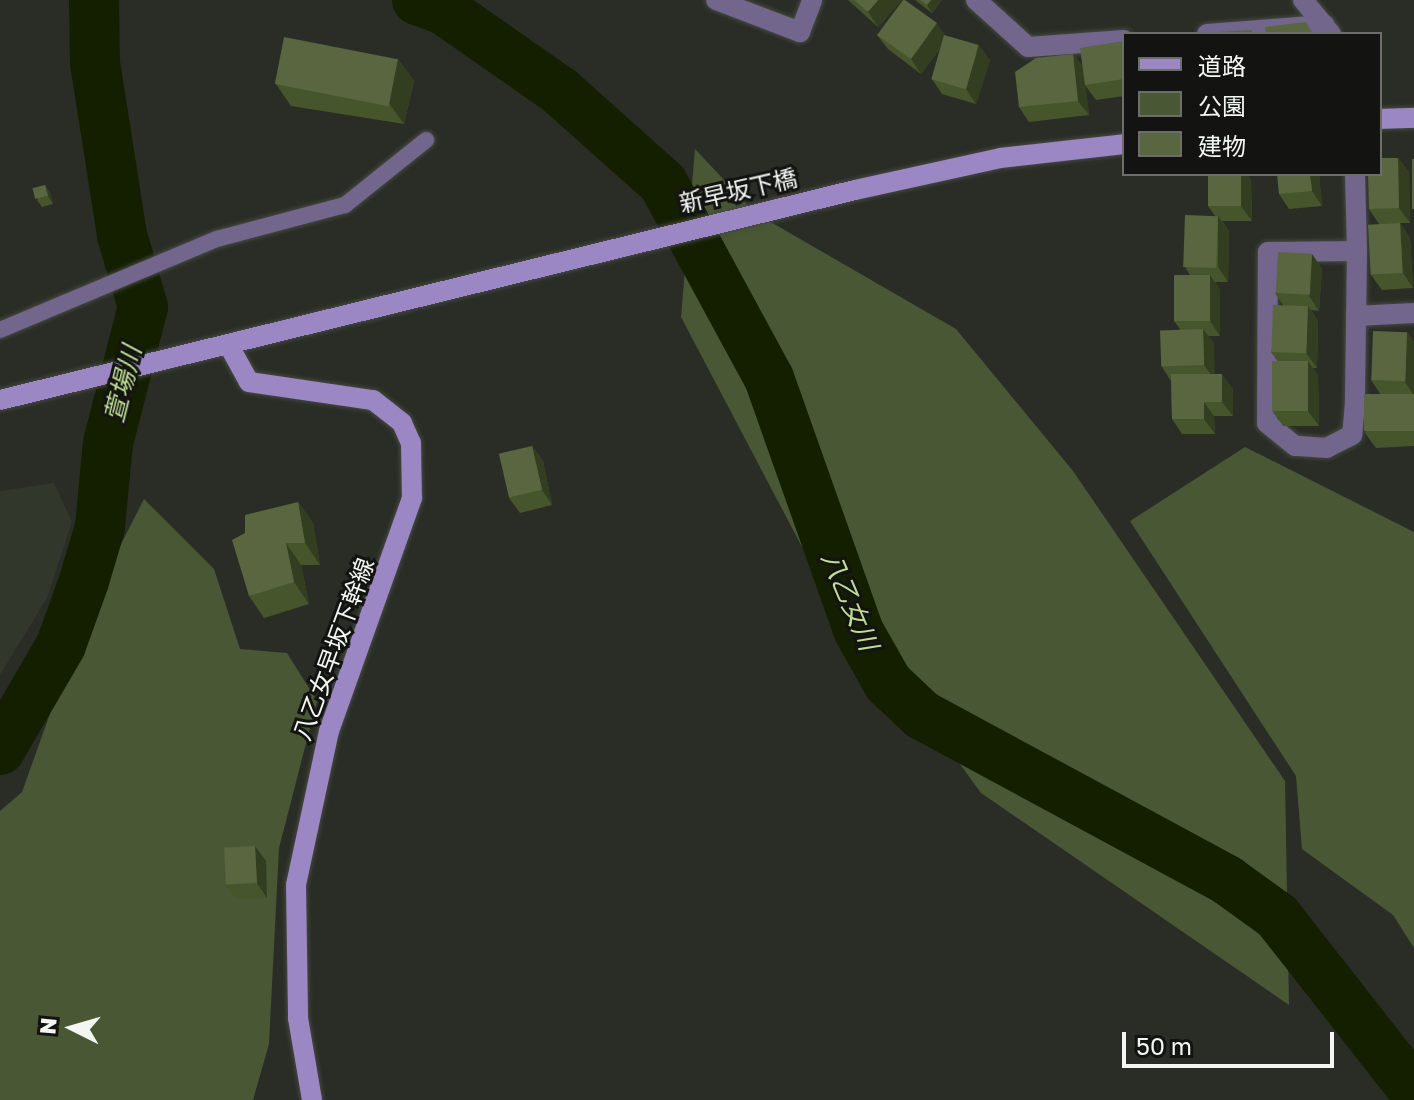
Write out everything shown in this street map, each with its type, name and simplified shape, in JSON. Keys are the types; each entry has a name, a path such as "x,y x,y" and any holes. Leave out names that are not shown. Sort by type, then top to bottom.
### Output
{"street":[{"path":"716,0 800,32 812,0"},
{"path":"976,0 1028,47 1122,40"},
{"path":"1303,0 1328,30"},
{"path":"1268,32 1328,30"},
{"path":"1382,119 1414,118"},
{"name":"新早坂下橋","path":"0,400 488,276 1000,158 1122,144"},
{"path":"1355,176 1357,251 1352,435 1327,448 1295,446 1267,423 1268,252 1357,251"},
{"path":"1356,316 1414,313"},
{"name":"八乙女早坂下幹線","path":"228,344 249,382 373,400 402,423 412,455 412,498 329,731 296,885 298,1018 312,1100"}],"lane":[{"path":"0,330 107,280 217,239 345,205 426,140"}],"shaded area":[{"path":"54,483 72,522 47,598 0,675 0,491"}],"green space":[{"path":"695,149 755,213 956,329 1073,471 1285,781 1289,1005 981,793 801,545 681,317"},
{"path":"1245,447 1414,532 1414,948 1393,915 1302,849 1296,776 1130,521"},
{"path":"144,499 214,569 240,649 287,653 317,701 279,848 269,1044 253,1100 0,1100 0,811 22,792 86,613"}],"building":[{"path":"854,0 878,0 868,12"},
{"path":"903,0 937,23 911,59 877,35"},
{"path":"1306,22 1312,32 1266,32 1265,27"},
{"path":"944,35 979,45 966,89 931,79"},
{"path":"284,37 398,59 389,106 275,84"},
{"path":"1122,41 1122,79 1085,85 1080,48"},
{"path":"1073,54 1078,101 1019,107 1015,72 1036,58"},
{"path":"1382,158 1398,158 1399,208 1369,209 1368,176 1382,176"},
{"path":"1414,159 1414,209 1412,209"},
{"path":"1208,176 1241,176 1241,206 1208,206"},
{"path":"1277,176 1310,176 1312,191 1279,194"},
{"path":"45,185 48,196 35,199 32,188"},
{"path":"1185,215 1218,216 1216,268 1183,267"},
{"path":"1400,223 1403,273 1371,275 1368,225"},
{"path":"1278,252 1312,254 1310,295 1276,293"},
{"path":"1174,275 1210,275 1210,321 1174,321"},
{"path":"1273,305 1308,306 1306,353 1271,352"},
{"path":"1203,329 1204,365 1161,366 1160,331"},
{"path":"1373,331 1407,332 1405,381 1371,380"},
{"path":"1272,361 1308,361 1308,411 1272,411"},
{"path":"1171,374 1222,374 1222,402 1204,402 1204,419 1172,419"},
{"path":"1364,394 1414,394 1414,431 1364,431"},
{"path":"532,446 542,490 509,497 499,454"},
{"path":"298,502 305,543 286,543 294,582 249,596 232,540 245,533 245,515"},
{"path":"255,846 257,883 226,885 224,848"}],"waterway":[{"name":"萱場川","path":"0,750 61,645 84,581 100,527 108,443 143,307 122,235 95,63 94,0"},
{"name":"八乙女川","path":"417,0 444,10 560,91 663,183 769,378 858,630 888,683 922,715 1227,880 1277,916 1414,1091"}]}
